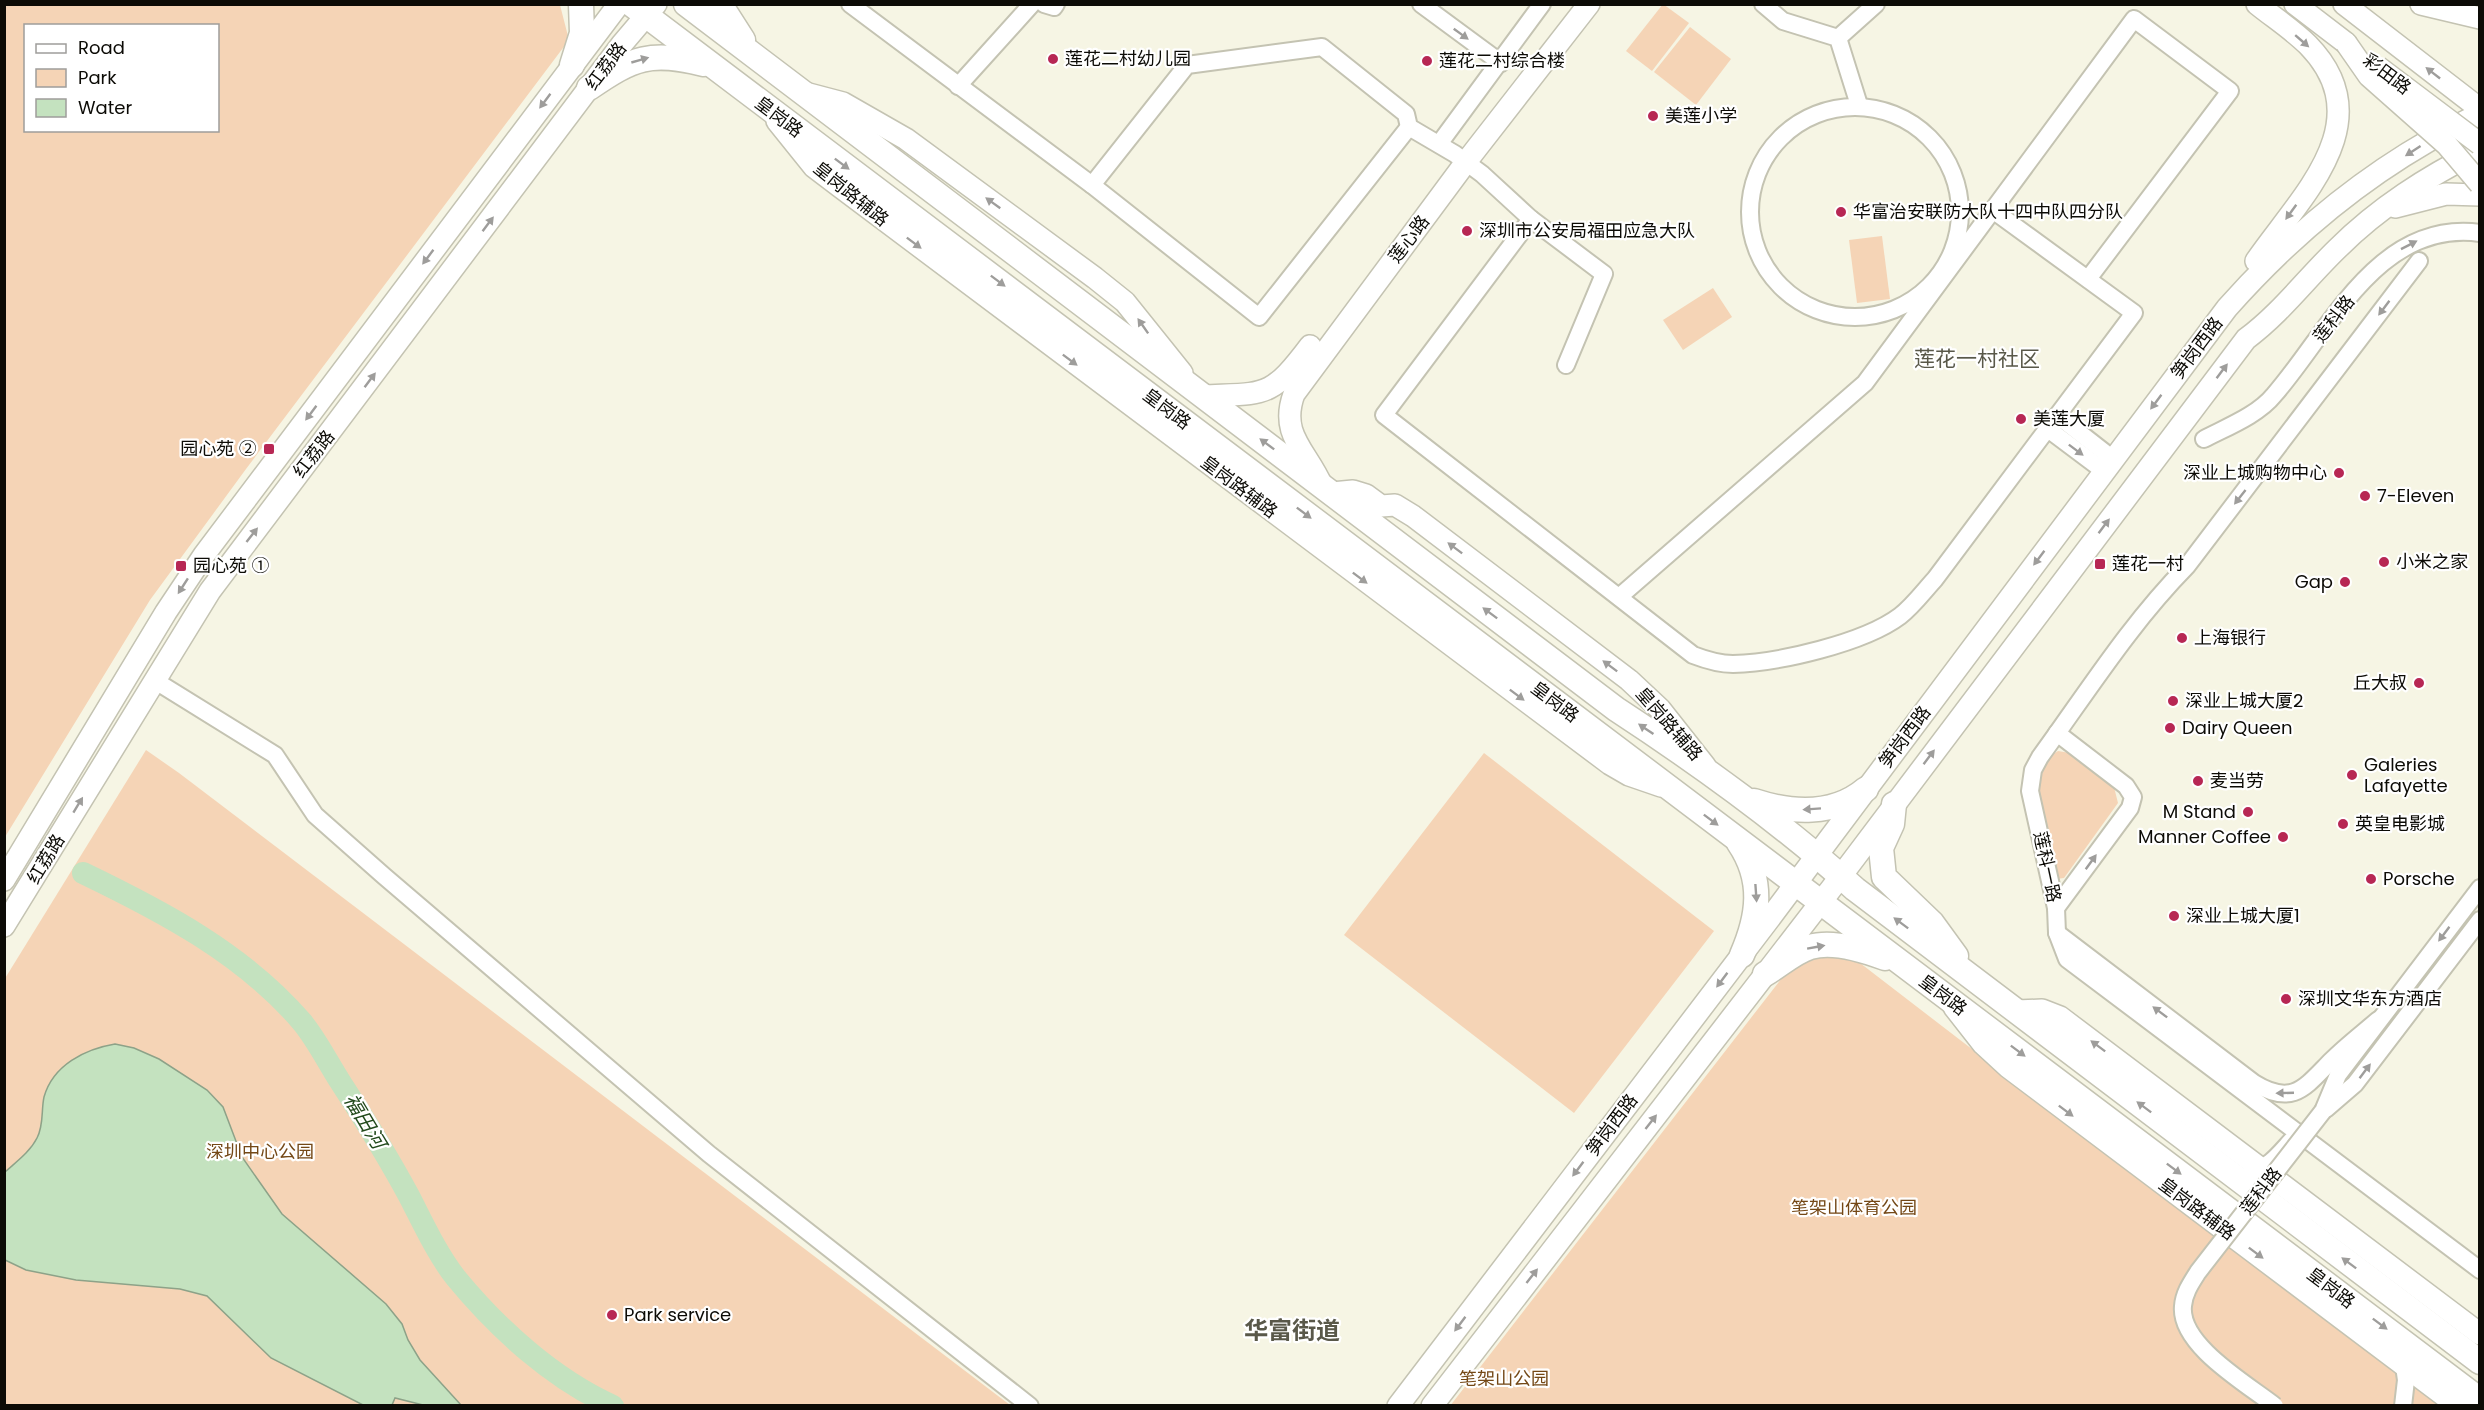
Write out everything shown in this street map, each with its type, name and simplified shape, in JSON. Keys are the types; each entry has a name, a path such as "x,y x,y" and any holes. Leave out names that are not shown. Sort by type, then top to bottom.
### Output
{"highway":[{"path":"572,65 582,33 581,4"},
{"name":"皇岗路","path":"686,4 1616,709 1707,769 1817,854 1841,876 2480,1362"},
{"path":"720,4 754,57"},
{"name":"皇岗路","path":"644,8 711,66 2480,1400"},
{"path":"589,88 628,63 647,57 678,59 711,66"},
{"path":"1743,797 1780,808 1812,810 1839,804 1866,789"},
{"path":"1894,804 1892,824 1881,848 1884,877 1932,923 1965,971"},
{"path":"1736,839 1753,869 1757,890 1757,912 1742,955"},
{"path":"1765,974 1798,953 1822,945 1865,951 1903,965"}],"main road":[{"name":"红荔路","path":"4,880 193,571 619,4"},
{"name":"莲心路","path":"1198,392 1255,394 1274,388 1285,378 1453,153 1570,4"},
{"name":"莲心路","path":"1327,490 1292,432 1288,418 1294,394 1453,153 1588,4"},
{"path":"2206,335 2257,259 2322,171 2334,145 2338,115 2336,92 2326,69 2308,45 2257,4"},
{"name":"彩田路","path":"2295,4 2480,144"},
{"name":"彩田路","path":"2344,4 2474,115"},
{"path":"2421,4 2480,18"},
{"name":"红荔路","path":"4,926 154,680 221,576 589,88 644,8"},
{"path":"2346,43 2369,75 2447,145 2480,184"},
{"name":"笋岗西路","path":"1398,1406 1742,955 2206,335 2272,259 2319,216 2343,197 2474,115"},
{"name":"笋岗西路","path":"1432,1406 1841,876 2246,339 2270,321 2314,271 2361,226 2399,196 2480,150"},
{"path":"2361,226 2396,207 2421,199 2446,194 2480,195"},
{"name":"皇岗路辅路","path":"1949,999 1972,1032 2008,1067 2458,1406"},
{"path":"2017,1011 2030,1009 2055,1014 2480,1334"}],"street":[{"path":"850,4 1092,185 1259,317 1409,127"},
{"path":"958,86 1032,4"},
{"path":"1044,4 1054,7 1056,4"},
{"path":"1420,4 1501,63"},
{"path":"1453,153 1501,63 1542,4"},
{"path":"1762,4 1783,21 1838,38"},
{"path":"1838,38 1876,4"},
{"path":"1619,597 1865,383 2134,19 2230,91 2088,279"},
{"path":"1838,38 1859,105"},
{"path":"1092,185 1187,65 1322,47 1406,114 1409,127 1453,153 1531,219 1604,274 1566,365"},
{"path":"1859,105 1893,112 1903,117 1923,129 1946,155 1959,187 1961,222 1952,255 1933,284 1905,305 1872,316 1838,316 1805,305 1778,284 1758,255 1750,222 1752,186 1767,153 1791,127 1823,110 1859,105"},
{"path":"1531,219 1383,416 1693,655 1710,662 1734,664 1803,654 1851,640 1876,630 1900,616 1935,579 2134,313 1994,211"},
{"name":"莲科路","path":"2204,439 2273,397 2365,280 2386,259 2405,246 2425,237 2459,231 2480,233"},
{"name":"莲科一路","path":"2419,261 2195,556 2131,628 2036,763 2030,785 2056,908 2056,933 2062,952 2073,964 2480,1270"},
{"path":"2053,422 2109,465"},
{"path":"154,680 275,755 315,815 392,884 709,1154 1030,1406"},
{"path":"2056,908 2130,808 2133,797 2126,786 2057,733"},
{"name":"莲科路","path":"2275,1406 2197,1344 2187,1329 2183,1306 2187,1291 2198,1272 2322,1111 2338,1075 2480,888"},
{"name":"莲科路","path":"2218,1164 2243,1171 2262,1169 2276,1158 2297,1133 2355,1084 2480,920"},
{"path":"2056,933 2254,1083 2272,1092 2294,1093 2309,1085 2331,1061 2378,1020"},
{"name":"莲科路","path":"2296,1223 2282,1207 2279,1191 2297,1133"},
{"path":"2403,1406 2406,1381 2404,1365"}],"green space":[{"path":"1663,4 1689,23 1652,71 1626,51"},
{"path":"4,5 560,5 569,40 150,600 5,837"},
{"path":"1690,27 1731,59 1696,105 1654,72"},
{"path":"1882,236 1890,299 1857,303 1849,240"},
{"path":"1713,288 1732,317 1683,350 1663,320"},
{"name":"深圳中心公园","path":"146,750 1010,1405 5,1405 4,980"},
{"path":"2058,751 2070,753 2114,787 2118,803 2064,878 2056,879 2037,781 2045,764"},
{"path":"1484,753 1714,931 1574,1113 1344,935"},
{"name":"笔架山体育公园","path":"1806,954 1853,958 2137,1176 2448,1406 1450,1406 1785,974"}],"water":[{"path":"115,1044 134,1048 159,1059 207,1090 223,1107 242,1157 282,1214 386,1304 402,1324 420,1360 461,1405 423,1405 395,1398 392,1405 363,1405 271,1358 207,1296 180,1289 76,1280 26,1270 5,1260 5,1172 27,1152 37,1138 48,1086 63,1067 72,1060 93,1050"}],"waterway":[{"name":"福田河","path":"83,873 200,936 254,975 279,998 302,1022 318,1044 385,1153 436,1249 456,1278 490,1316 528,1351 569,1382 613,1406"}],"place":[{"name":"莲花二村幼儿园","path":"1053,59"},
{"name":"莲花二村综合楼","path":"1427,61"},
{"name":"美莲小学","path":"1653,116"},
{"name":"华富治安联防大队十四中队四分队","path":"1841,212"},
{"name":"深圳市公安局福田应急大队","path":"1467,231"},
{"name":"美莲大厦","path":"2021,419"},
{"name":"园心苑 ②","path":"269,449"},
{"name":"深业上城购物中心","path":"2339,473"},
{"name":"7-Eleven","path":"2365,496"},
{"name":"小米之家","path":"2384,562"},
{"name":"莲花一村","path":"2100,564"},
{"name":"园心苑 ①","path":"181,566"},
{"name":"Gap","path":"2345,582"},
{"name":"上海银行","path":"2182,638"},
{"name":"丘大叔","path":"2419,683"},
{"name":"深业上城大厦2","path":"2173,701"},
{"name":"Dairy Queen","path":"2170,728"},
{"name":"Galeries Lafayette","path":"2352,775"},
{"name":"麦当劳","path":"2198,781"},
{"name":"M Stand","path":"2248,812"},
{"name":"英皇电影城","path":"2343,824"},
{"name":"Manner Coffee","path":"2283,837"},
{"name":"Porsche","path":"2371,879"},
{"name":"深业上城大厦1","path":"2174,916"},
{"name":"深圳文华东方酒店","path":"2286,999"},
{"name":"Park service","path":"612,1315"}],"district":[{"name":"莲花一村社区","path":"1977,359"},
{"name":"华富街道","path":"1292,1331"}],"park label":[{"name":"笔架山公园","path":"1504,1379"}]}
